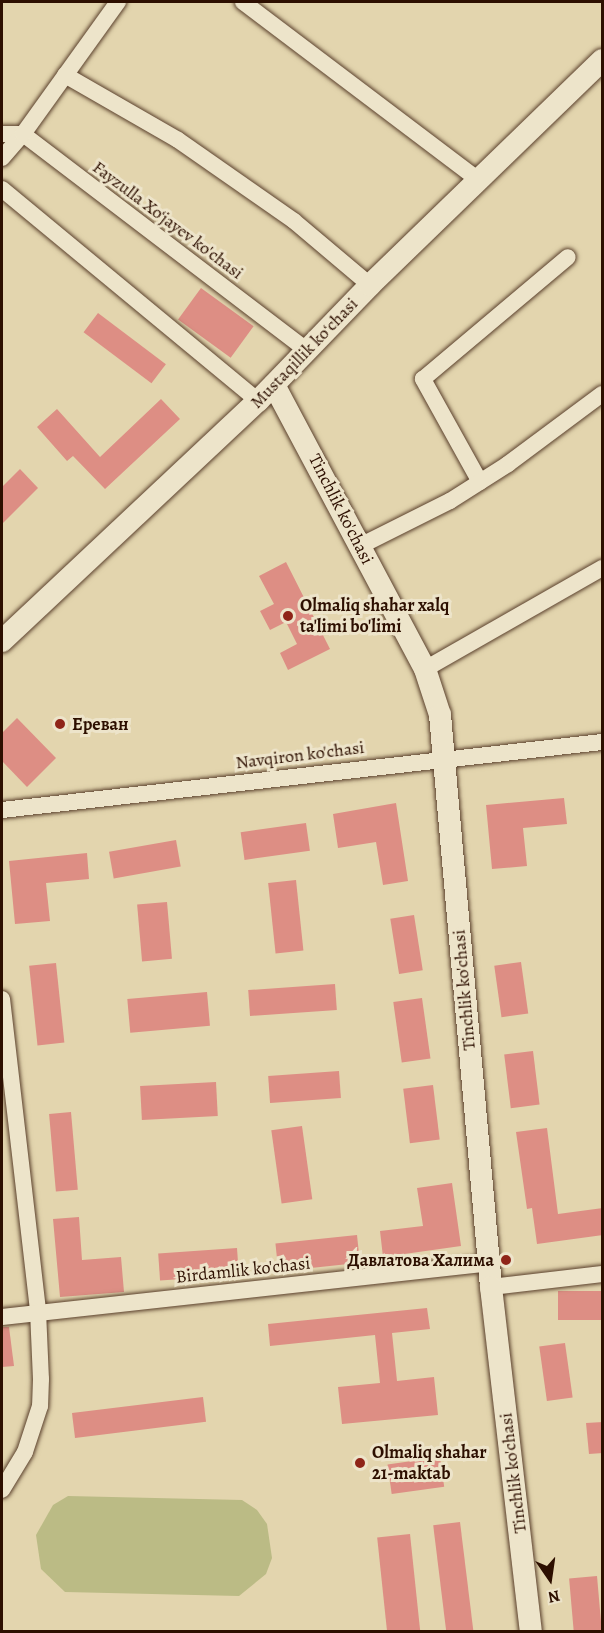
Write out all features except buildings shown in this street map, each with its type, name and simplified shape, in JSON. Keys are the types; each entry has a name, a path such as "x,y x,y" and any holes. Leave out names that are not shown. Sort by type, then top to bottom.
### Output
{"main road":[{"name":"Mustaqillik koʻchasi","path":"2,641 258,401 370,285 603,60"},
{"name":"Tinchlik ko'chasi","path":"274,385 425,669 440,716 491,1287 531,1632"}],"street":[{"path":"2,158 23,134 118,2"},
{"path":"243,2 480,181"},
{"path":"64,75 178,140 294,221 370,285"},
{"path":"2,134 23,134"},
{"name":"Fayzulla Xo‘jayev ko'chasi","path":"23,134 307,350"},
{"path":"2,189 258,401"},
{"path":"480,482 423,386 423,379 568,258"},
{"path":"360,546 480,482 603,394"},
{"path":"425,669 603,568"},
{"name":"Navqiron ko'chasi","path":"2,810 442,758 603,742"},
{"path":"2,999 38,1311 40,1406 25,1452 2,1490"},
{"name":"Birdamlik ko'chasi","path":"2,1317 38,1311 489,1263"},
{"path":"491,1287 603,1274"}],"green space":[{"path":"68,1496 242,1500 257,1510 267,1524 272,1558 266,1574 239,1596 65,1592 41,1569 36,1535 53,1505"}],"place":[{"name":"Olmaliq shahar xalq ta'limi bo'limi","path":"288,616"},
{"name":"Ереван","path":"60,724"},
{"name":"Давлатова Халима","path":"506,1260"},
{"name":"Olmaliq shahar 21-maktab","path":"360,1463"}]}
